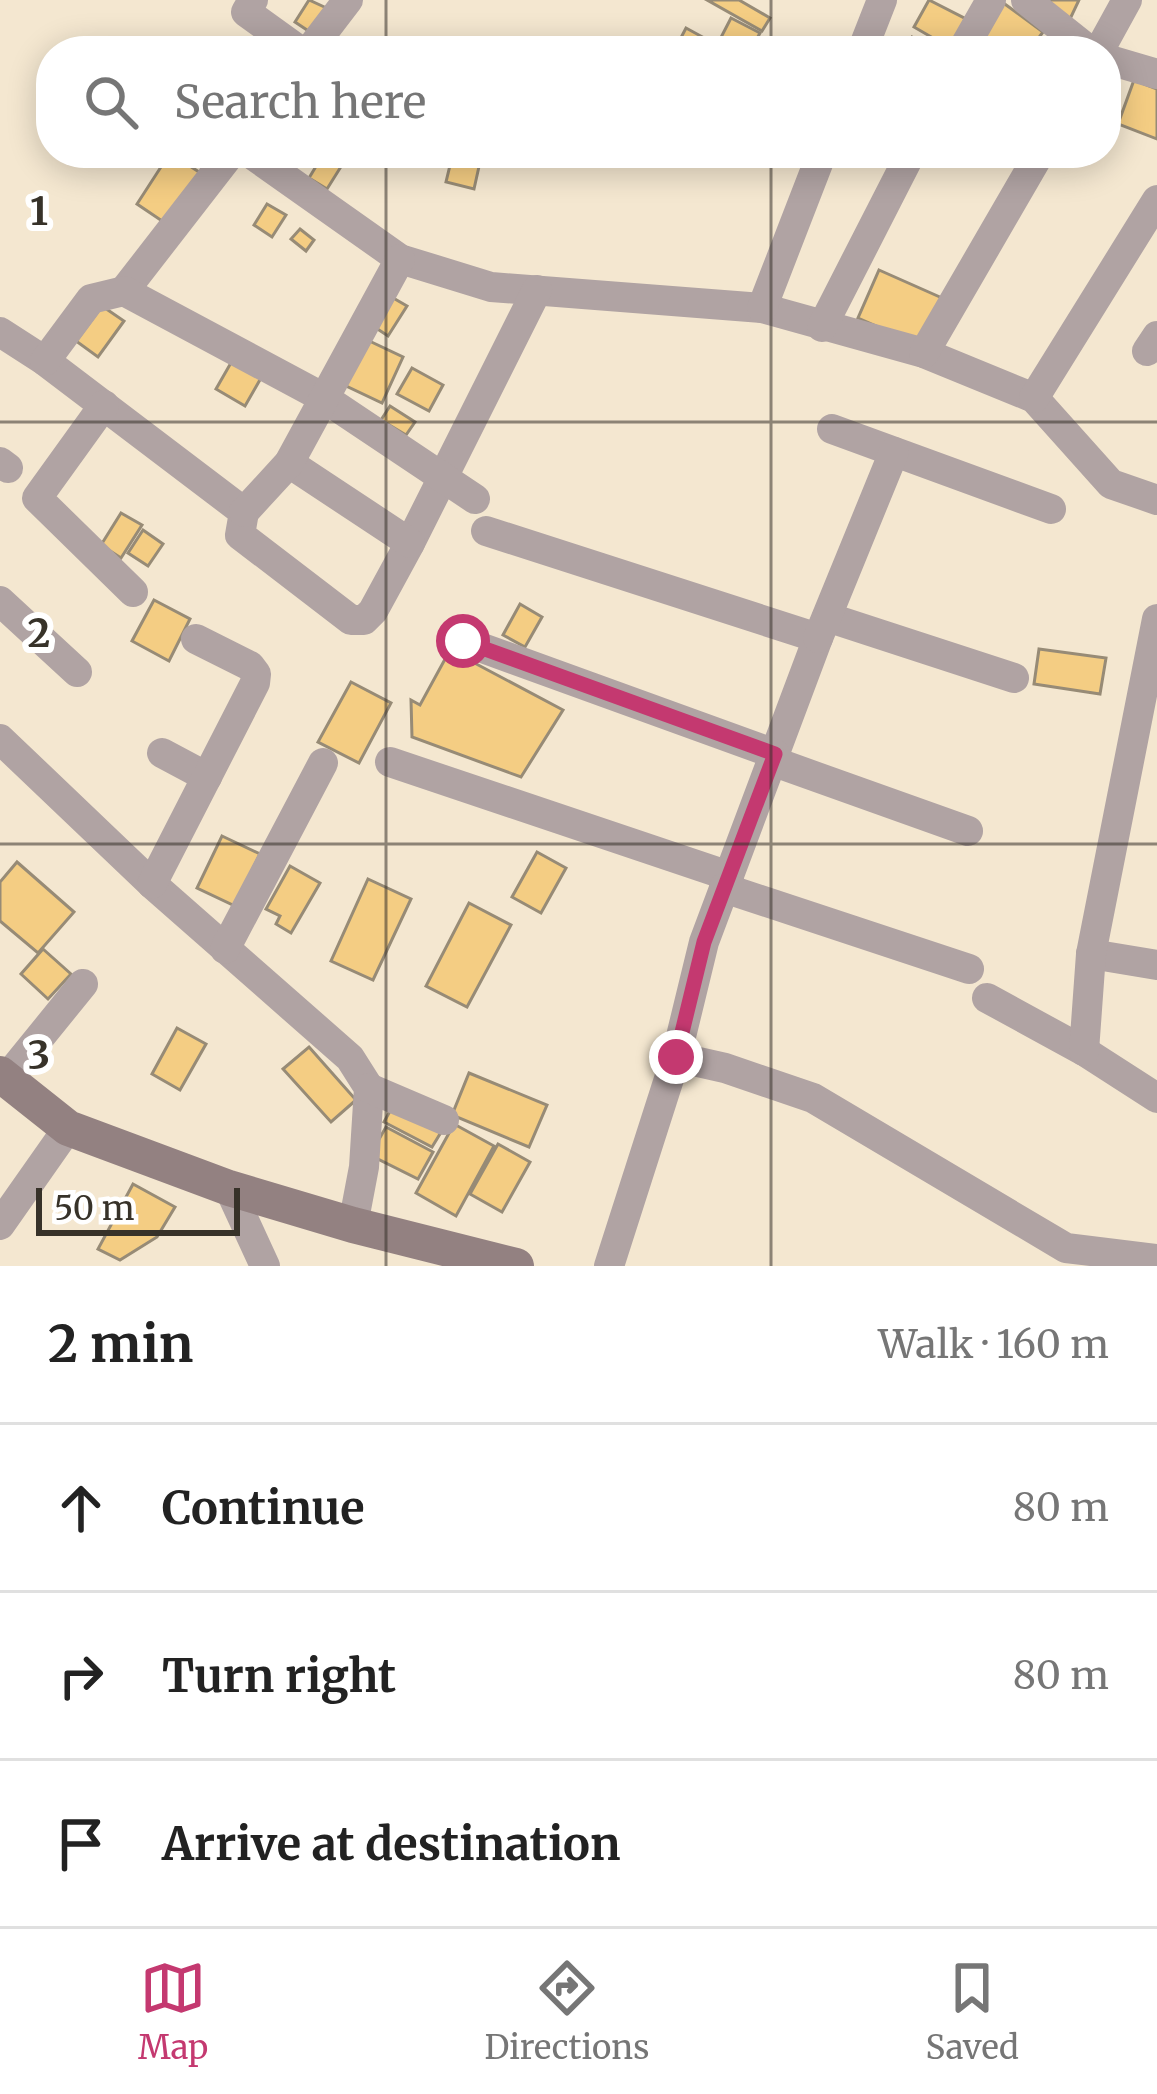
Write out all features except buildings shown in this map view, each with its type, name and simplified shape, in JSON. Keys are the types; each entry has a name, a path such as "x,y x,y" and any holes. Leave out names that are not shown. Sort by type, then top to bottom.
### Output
{"main road":[{"path":"3,1076 68,1128 229,1188 516,1266"}],"street":[{"path":"253,0 246,12 279,36"},
{"path":"320,36 348,0"},
{"path":"868,36 882,0"},
{"path":"971,36 991,0"},
{"path":"1025,0 1071,36"},
{"path":"1107,36 1127,0"},
{"path":"1121,63 1157,74"},
{"path":"44,361 91,299 124,291 219,168"},
{"path":"271,168 400,259 491,286 761,308 924,352 1034,398 1111,484 1157,500"},
{"path":"761,308 816,168"},
{"path":"822,327 903,168"},
{"path":"924,352 1031,168"},
{"path":"1034,398 1157,200"},
{"path":"400,259 289,463 244,512 240,535 351,620 364,620 373,611 538,290"},
{"path":"124,291 323,398 475,499"},
{"path":"0,332 244,512"},
{"path":"104,405 37,498 133,592"},
{"path":"832,429 1051,509"},
{"path":"609,1266 676,1057 704,942 894,452"},
{"path":"289,463 410,543"},
{"path":"486,530 1014,679"},
{"path":"0,601 76,671"},
{"path":"1084,1051 1091,954 1157,620"},
{"path":"152,884 255,683 250,666 196,639"},
{"path":"463,641 968,831"},
{"path":"0,739 152,884 350,1058 369,1088 444,1120"},
{"path":"162,753 207,777"},
{"path":"390,762 969,969"},
{"path":"225,949 323,763"},
{"path":"1091,954 1157,965"},
{"path":"3,1076 83,984"},
{"path":"987,998 1157,1098"},
{"path":"676,1057 813,1098 1066,1248 1157,1259"},
{"path":"353,1225 364,1167 369,1088"},
{"path":"0,1225 68,1128"},
{"path":"229,1188 265,1266"}],"route":[{"path":"463,641 775,754 704,942 676,1057"}]}
